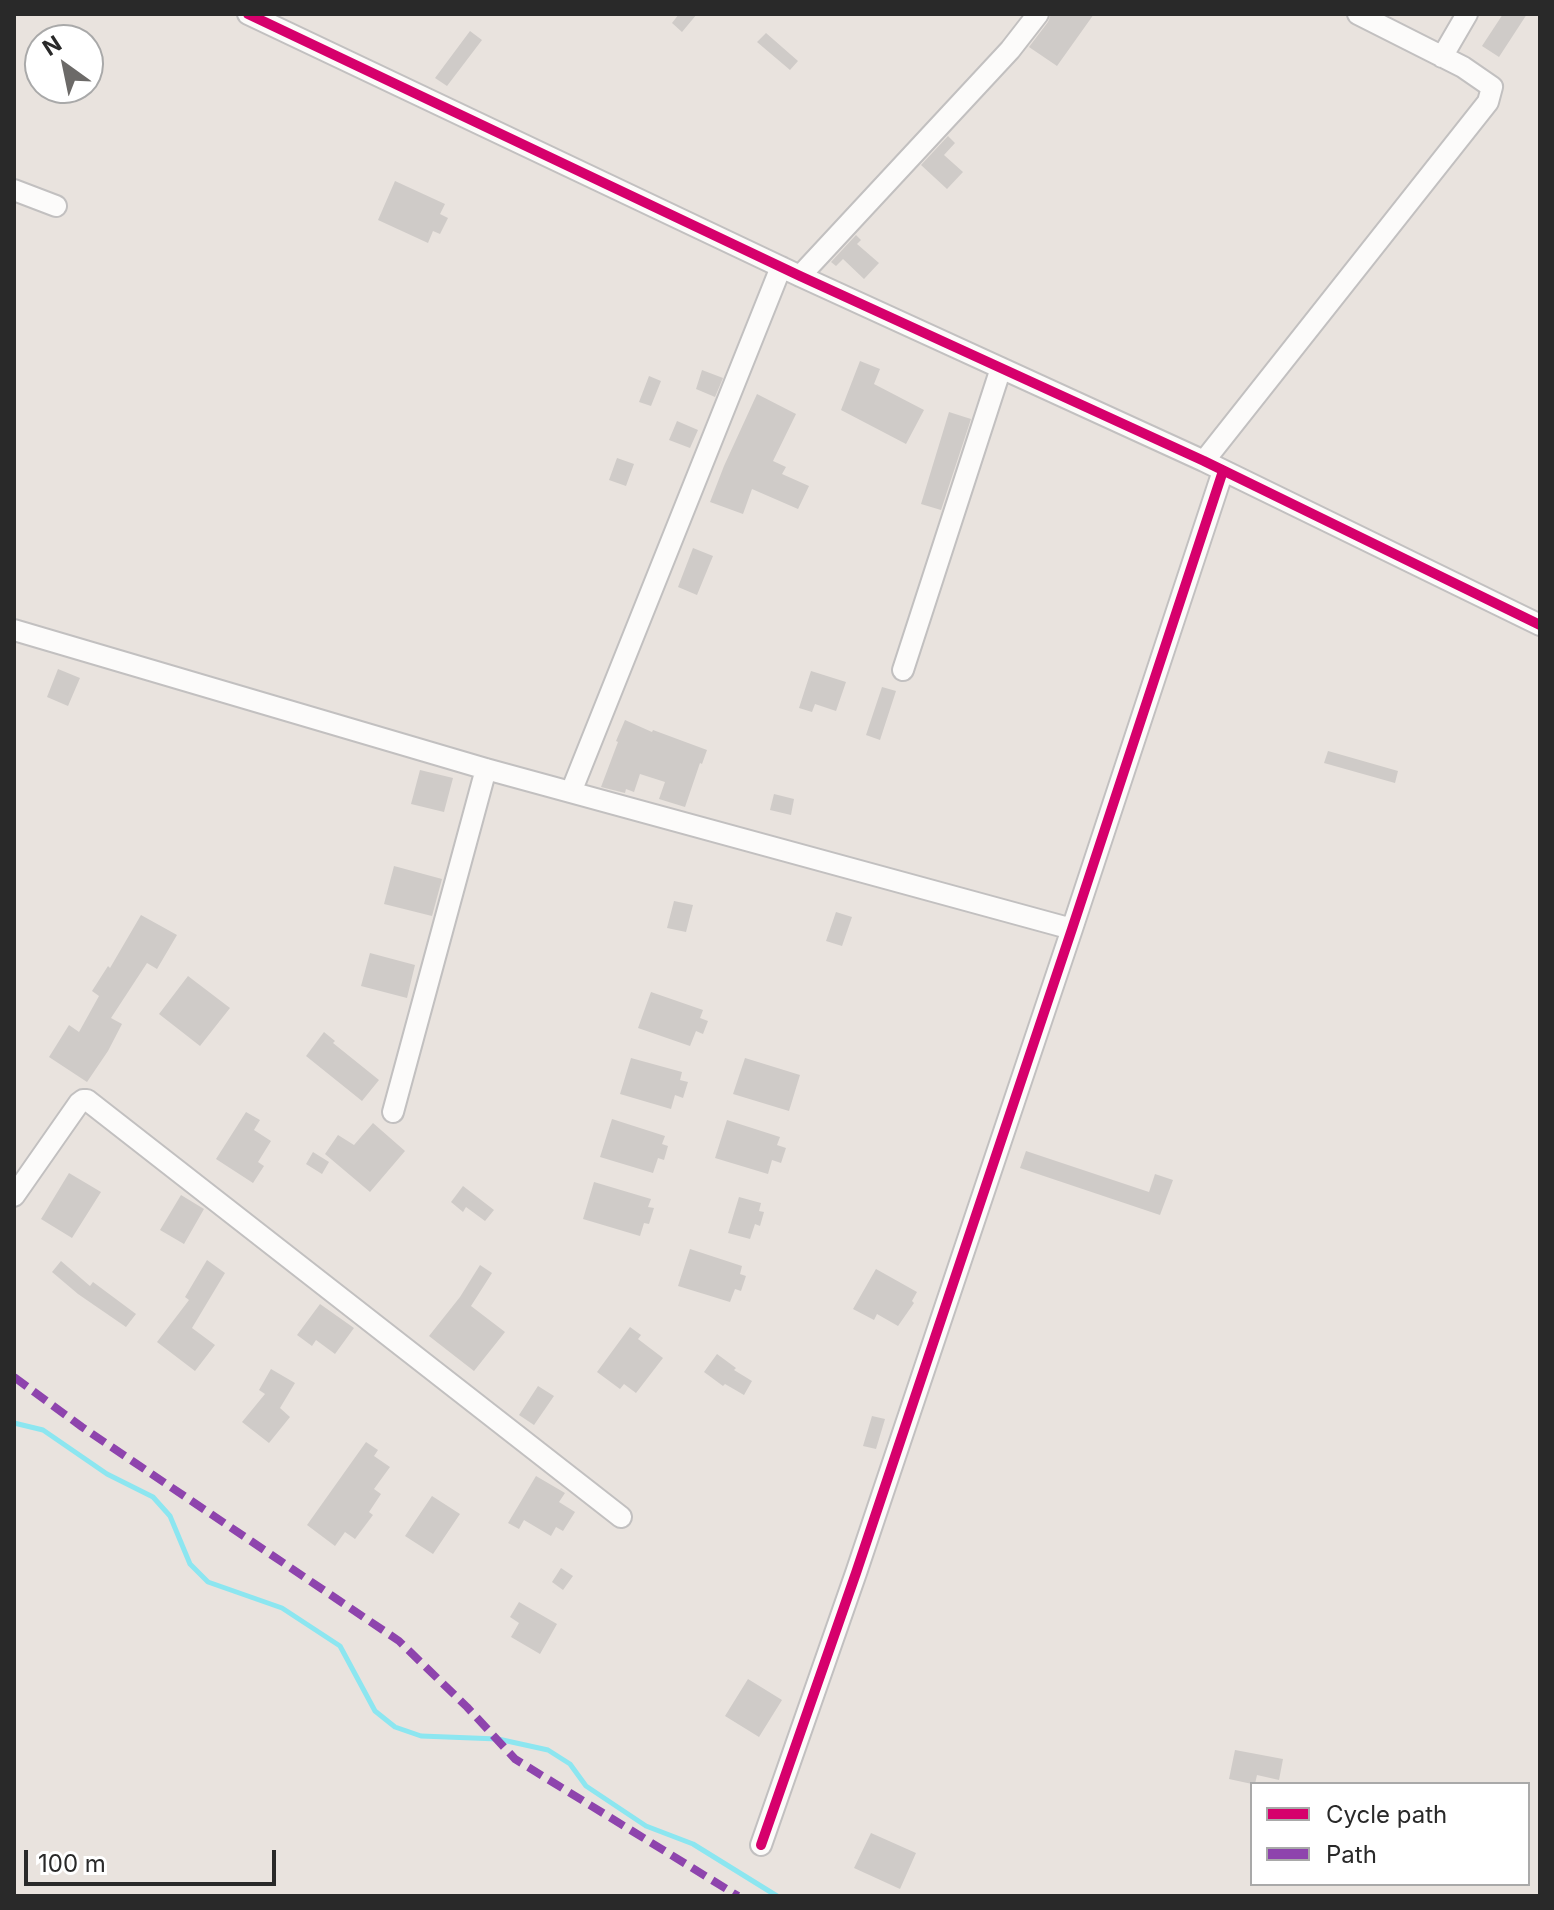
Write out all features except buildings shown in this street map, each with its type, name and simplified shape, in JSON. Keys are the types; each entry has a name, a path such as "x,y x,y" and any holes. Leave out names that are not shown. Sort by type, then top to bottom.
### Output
{"street":[{"path":"248,14 800,276 1204,461 1540,625"},
{"path":"800,276 1010,50 1038,14"},
{"path":"1204,461 1488,102 1492,87 1463,67 1358,14"},
{"path":"1442,57 1467,14"},
{"path":"14,190 56,206"},
{"path":"571,792 781,267"},
{"path":"903,670 1001,368"},
{"path":"761,1845 856,1573 1223,471"},
{"path":"14,630 486,769 1072,929"},
{"path":"393,1112 486,769"},
{"path":"14,1196 79,1103 87,1100 621,1517"}],"waterway":[{"path":"14,1423 43,1430 107,1474 153,1497 170,1516 190,1564 208,1582 282,1608 340,1646 375,1711 395,1727 421,1736 498,1739 548,1750 570,1764 586,1786 646,1826 693,1844 777,1896"}],"marked path":[{"path":"14,1377 82,1427 399,1641 515,1759 738,1896"}],"cycle path":[{"path":"248,14 800,276 1204,461 1540,625"},
{"path":"761,1845 856,1573 1223,471"}]}
